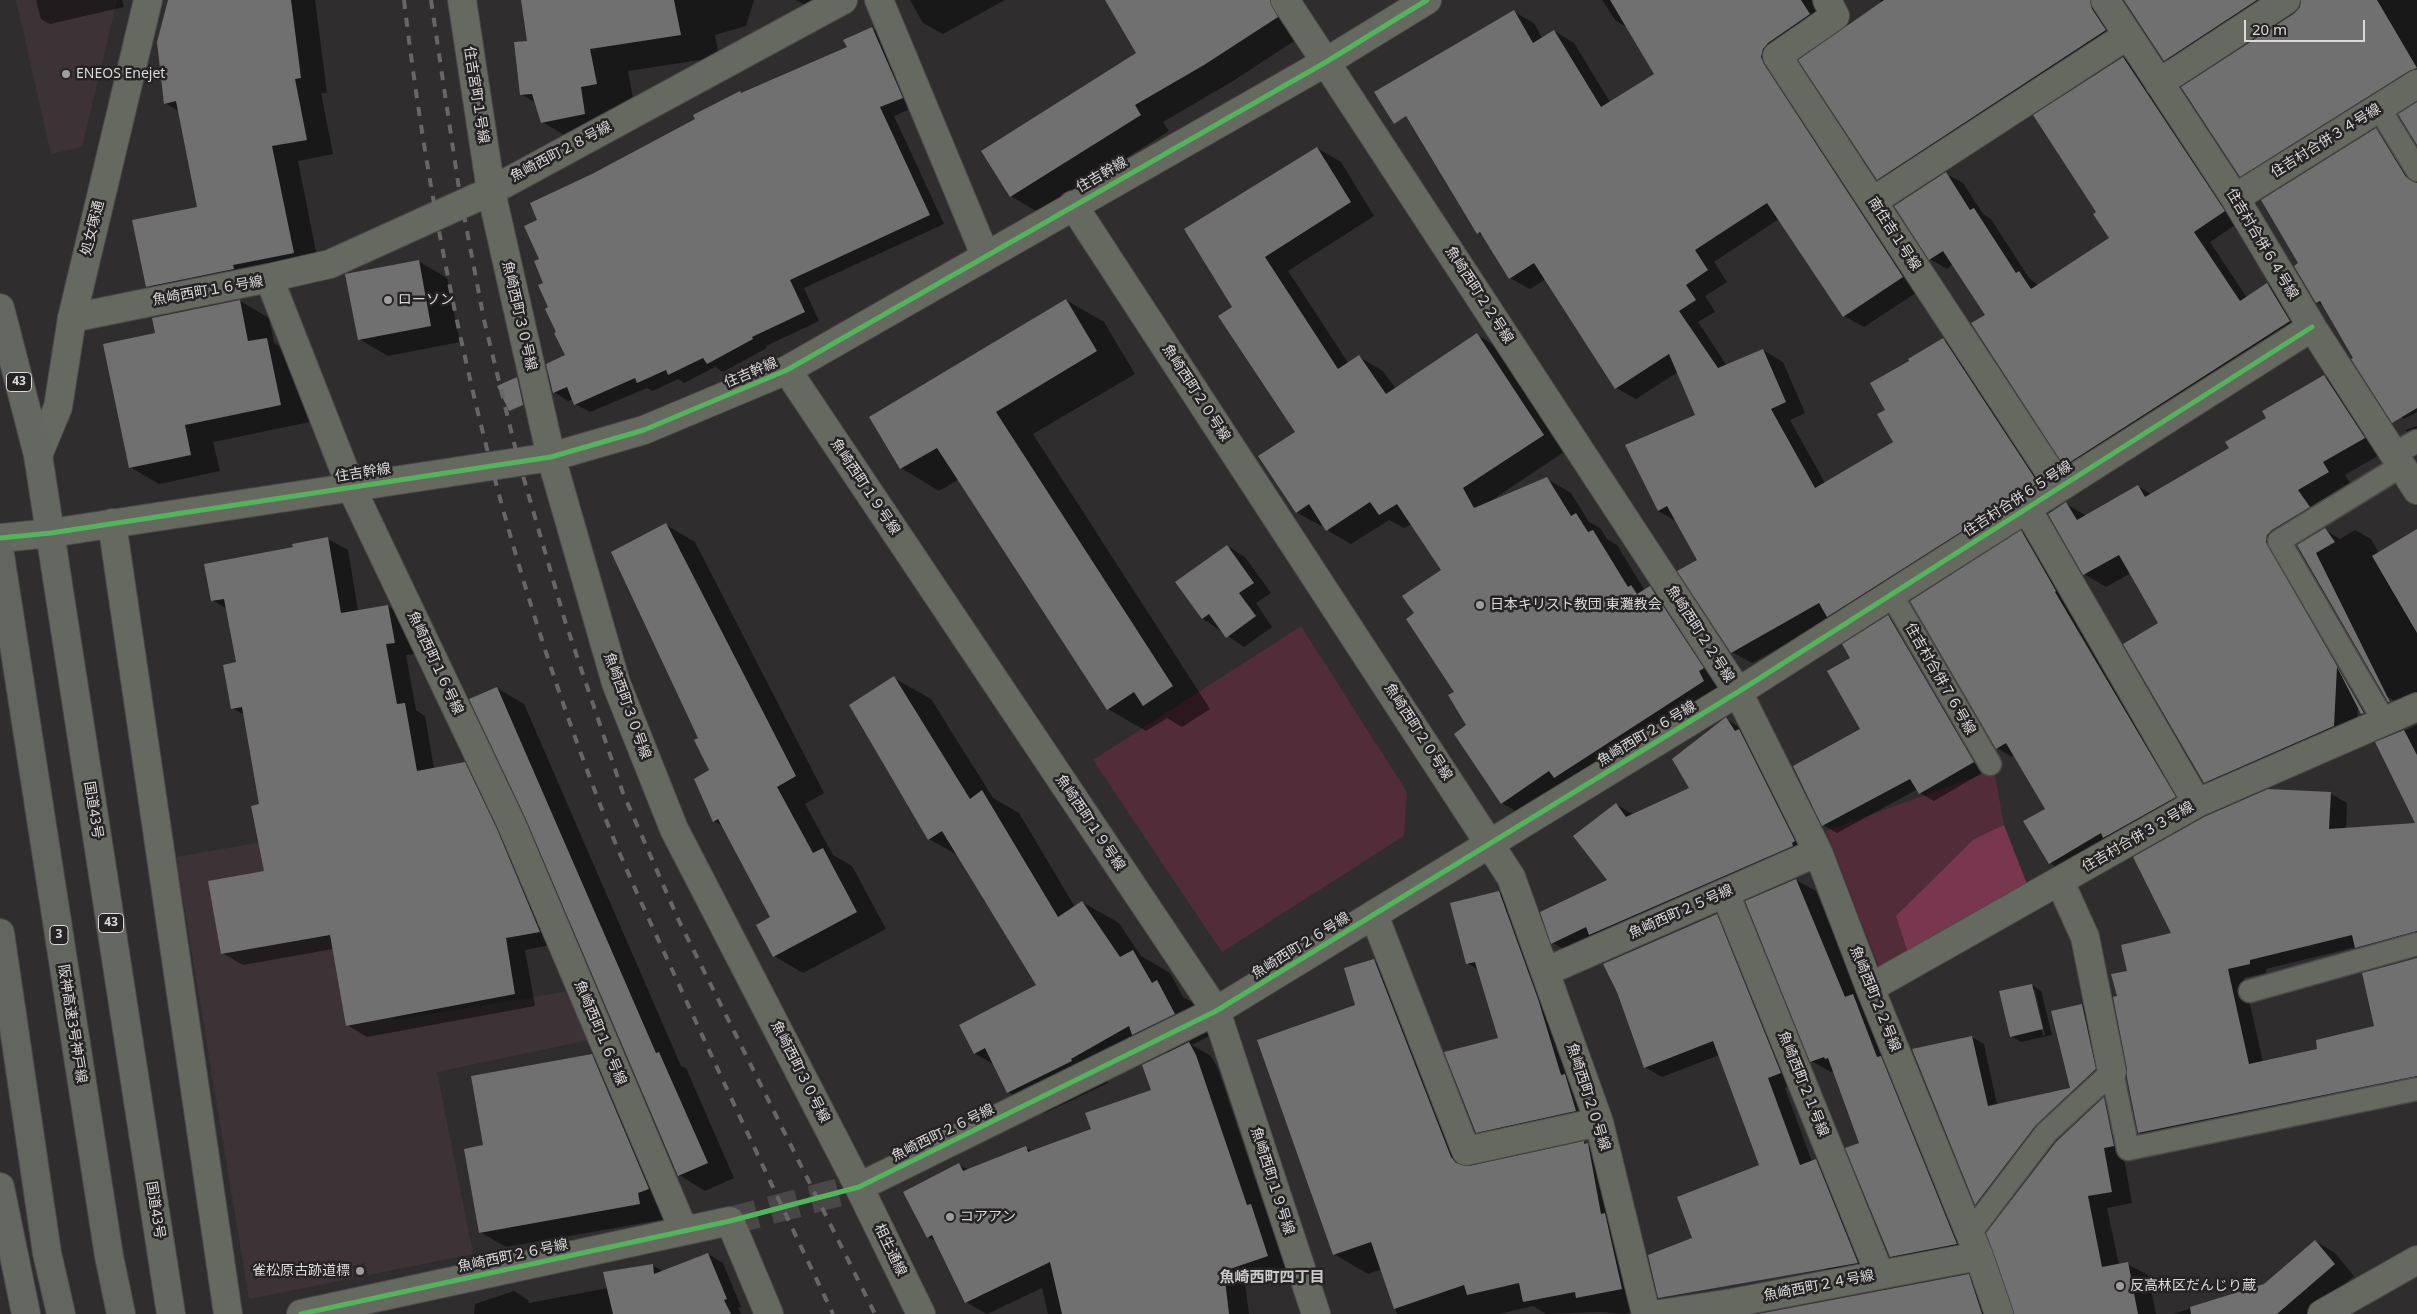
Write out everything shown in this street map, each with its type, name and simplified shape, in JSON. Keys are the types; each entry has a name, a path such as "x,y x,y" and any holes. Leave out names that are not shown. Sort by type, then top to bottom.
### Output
{"highway":[{"name":"国道43号","path":"0,308 38,455 171,1314"},
{"name":"阪神高速3号神戸線","path":"0,555 109,1256 121,1314"},
{"path":"0,933 47,1253 60,1314"},
{"path":"0,1187 26,1314"}],"street":[{"name":"処女塚通","path":"38,455 58,407 72,318 148,0"},
{"name":"住吉宮町１号線","path":"462,0 491,190"},
{"name":"魚崎西町２８号線","path":"269,278 330,264 491,190 843,0"},
{"path":"879,0 985,255"},
{"name":"魚崎西町２２号線","path":"1285,0 1738,692 1818,852 2000,1314"},
{"name":"住吉幹線","path":"0,538 551,457 644,430 787,370 985,255 1326,62 1427,0"},
{"name":"南住吉１号線","path":"1827,0 1835,16 1777,56 2059,486"},
{"name":"住吉村合併６４号線","path":"2105,0 2235,198 2312,327 2404,454 2417,490"},
{"path":"2159,83 2286,0"},
{"path":"1873,201 2128,35"},
{"name":"住吉村合併３４号線","path":"2235,198 2417,84"},
{"name":"魚崎西町３０号線","path":"491,190 551,457 616,684 674,829 859,1187"},
{"name":"魚崎西町２０号線","path":"1073,205 1511,878 1600,1122 1646,1314"},
{"name":"魚崎西町１６号線","path":"72,318 269,278 351,487 511,823 684,1231"},
{"name":"住吉村合併６５号線","path":"1738,692 2059,486 2312,327"},
{"name":"魚崎西町１９号線","path":"787,370 1216,1011 1316,1314"},
{"path":"2026,507 2197,803"},
{"path":"112,523 228,1314"},
{"name":"魚崎西町２６号線","path":"859,1187 1216,1011 1738,692"},
{"name":"住吉村合併３３号線","path":"1870,988 2197,803 2417,706"},
{"name":"魚崎西町２５号線","path":"1545,972 1818,852"},
{"path":"2060,882 2085,937 2112,1072"},
{"name":"魚崎西町２１号線","path":"1725,893 1880,1274"},
{"path":"1374,915 1466,1151 1600,1122"},
{"name":"相生通線","path":"859,1187 921,1314"},
{"name":"魚崎西町２６号線","path":"301,1314 730,1221 769,1314"},
{"name":"魚崎西町２４号線","path":"1660,1314 1880,1274 1974,1244"},
{"path":"2322,1314 2417,1260"}],"lane":[{"path":"2379,108 2417,170"},
{"path":"2384,721 2279,541 2404,454"},
{"name":"住吉村合併７６号線","path":"1891,594 1990,764"},
{"path":"2250,991 2417,944"},
{"path":"2112,1072 2128,1149 2417,1089"},
{"path":"1974,1244 2046,1133 2112,1072"}],"shaded area":[{"name":"ENEOS Enejet","path":"16,0 117,0 82,147 51,154"},
{"path":"1301,626 1407,792 1404,836 1222,952 1093,760"},
{"path":"1994,770 2004,825 1974,839 1908,953 1880,970 1826,831"},
{"path":"361,825 395,1020 569,991 589,1040 437,1072 473,1254 368,1275 365,1263 352,1266 354,1278 249,1299 176,857"},
{"path":"2004,825 2027,884 1908,953 1896,916 1974,839"}],"building":[{"path":"168,0 291,0 301,78 295,79 307,140 272,146 294,253 233,265 234,269 146,287 132,220 197,207 176,101 164,104 157,42"},
{"path":"521,0 674,0 681,35 590,49 597,84 581,87 585,114 541,123 532,94 520,95 514,42 527,41"},
{"path":"1105,0 1270,0 1278,17 1204,65 1135,105 1141,115 1010,197 981,151 1136,53"},
{"path":"1610,0 1801,0 1810,14 1768,43 1763,49 1761,57 1903,277 1843,317 1767,203 1695,250 1708,270 1686,285 1696,300 1679,311 1718,368 1763,349 1786,402 1771,409 1815,488 1893,442 1877,414 1885,410 1870,383 1909,361 1908,359 1943,338 2038,483 1827,617 1819,603 1731,653 1677,571 1697,560 1667,506 1658,511 1625,445 1695,415 1669,354 1615,389 1534,263 1509,279 1480,232 1477,234 1406,116 1394,124 1374,92 1514,10 1533,43 1554,30 1601,107 1654,74"},
{"path":"1884,0 2090,0 2092,9 2106,30 1877,180 1798,60"},
{"path":"2124,0 2257,0 2164,61"},
{"path":"2301,0 2377,0 2417,68 2409,71 2240,177 2181,87 2295,13 2300,7"},
{"path":"872,27 903,98 880,107 930,215 790,280 805,312 752,337 753,339 707,364 703,358 668,375 666,370 637,383 635,378 574,405 567,387 553,393 546,364 565,355 545,309 548,307 538,285 543,283 534,261 539,259 524,226 537,220 530,203 592,174 695,119 693,115 740,91 741,93 847,47 843,40"},
{"path":"2123,57 2225,211 2194,232 2240,301 2267,283 2290,321 2064,466 1971,323 1985,315 1943,251 1929,260 1894,206 1946,172 1970,210 1974,208 2016,273 2019,271 2031,289 2109,238 2093,214 2096,212 2033,115"},
{"path":"2417,102 2417,145 2398,114"},
{"path":"2376,128 2406,177 2417,183 2417,408 2392,423 2351,359 2353,358 2320,301 2316,303 2294,266 2298,263 2261,200"},
{"path":"1317,147 1351,202 1265,257 1338,369 1359,355 1386,394 1477,333 1544,435 1463,488 1474,508 1547,477 1571,516 1576,513 1588,532 1593,530 1628,587 1631,585 1637,594 1650,586 1704,668 1699,671 1704,681 1554,778 1549,771 1501,804 1454,734 1466,725 1448,695 1454,692 1406,619 1414,613 1402,596 1441,570 1397,504 1379,515 1370,502 1326,531 1309,504 1296,513 1258,456 1295,432 1218,316 1232,307 1184,229"},
{"name":"ローソン","path":"419,260 431,326 358,340 345,274"},
{"path":"1066,299 1097,351 996,412 1173,686 1143,706 1134,692 1107,710 937,448 900,469 869,417"},
{"path":"240,300 248,341 267,338 281,405 185,425 191,455 129,468 103,344 155,333 152,318"},
{"path":"2324,375 2365,438 2323,462 2329,472 2298,490 2310,507 2272,530 2267,535 2266,542 2364,713 2361,714 2337,667 2334,726 2204,783 2123,644 2158,623 2119,555 2083,575 2048,514 2066,502 2077,520 2138,485 2145,497 2229,448 2225,442 2266,418 2262,411"},
{"path":"517,377 523,405 509,411 497,386"},
{"path":"666,523 796,776 777,787 813,853 823,848 857,912 773,957 756,925 770,917 718,819 713,822 694,779 709,770 694,740 698,738 611,552"},
{"path":"2325,528 2335,542 2316,553 2390,702 2388,702 2297,545"},
{"path":"2417,529 2417,633 2372,556"},
{"path":"2021,530 2055,592 2176,797 2103,838 2101,833 2049,864 2023,821 2045,809 2006,743 1996,749 1910,601"},
{"path":"328,537 341,613 388,605 395,643 386,644 397,704 405,703 417,771 465,762 497,829 540,932 506,938 515,994 346,1026 330,935 221,954 208,881 264,871 251,806 259,804 242,707 231,709 223,665 236,662 224,599 211,601 204,564 293,547 292,544"},
{"path":"1227,545 1254,583 1239,593 1256,616 1226,638 1209,614 1202,619 1175,582"},
{"path":"1888,615 1974,762 1919,794 1910,779 1822,826 1793,766 1860,729 1827,671 1850,658 1842,644"},
{"path":"894,676 970,799 982,790 1058,917 1082,901 1120,957 1133,950 1152,983 1157,980 1175,1014 1132,1035 1129,1026 1071,1059 1072,1061 1007,1093 985,1048 974,1054 959,1025 1036,985 942,831 928,840 849,705"},
{"path":"497,687 656,1053 659,1052 708,1163 678,1176 525,817 469,699"},
{"path":"1726,717 1735,731 1739,729 1795,841 1792,843 1793,846 1589,935 1586,927 1551,944 1540,912 1607,880 1573,836 1616,803 1626,817 1689,788 1672,759"},
{"path":"2404,730 2417,755 2417,931 2355,948 2352,935 2250,960 2250,964 2228,969 2249,1064 2317,1049 2316,1040 2374,1026 2362,973 2417,958 2417,1076 2138,1133 2113,997 2117,996 2111,974 2127,971 2121,945 2171,933 2133,857 2204,817 2268,789 2331,792 2329,829 2415,823 2375,742"},
{"path":"1796,879 1845,997 1853,994 1877,1057 1881,1056 1957,1244 1890,1257 1845,1148 1859,1143 1828,1058 1825,1059 1824,1057 1810,1062 1745,901"},
{"path":"1499,891 1538,999 1561,1075 1565,1074 1576,1111 1476,1133 1444,1052 1498,1038 1475,962 1466,964 1450,903"},
{"path":"1717,914 1781,1073 1768,1078 1800,1165 1816,1159 1858,1263 1658,1298 1648,1255 1692,1238 1677,1197 1759,1165 1713,1041 1644,1068 1617,992 1603,964"},
{"path":"1374,959 1451,1157 1456,1163 1469,1166 1584,1141 1584,1144 1588,1143 1601,1214 1605,1213 1622,1289 1576,1298 1575,1292 1523,1302 1519,1283 1467,1295 1464,1285 1394,1309 1371,1242 1333,1255 1257,1040 1355,1005 1344,968"},
{"path":"2032,984 2043,1029 2010,1037 1999,991"},
{"path":"2082,1004 2096,1069 2036,1125 1975,1205 1912,1049 1972,1036 1988,1106 2070,1088 2051,1011"},
{"path":"1189,1042 1196,1055 1247,1205 1251,1204 1268,1256 1224,1271 1229,1314 1062,1314 1050,1262 965,1303 932,1235 927,1238 903,1192 959,1163 963,1171 1026,1146 1028,1152 1091,1129 1085,1113 1151,1090 1142,1065"},
{"path":"592,1054 649,1189 638,1193 640,1204 479,1233 464,1149 483,1145 471,1076"},
{"path":"2104,1097 2114,1146 2104,1148 2112,1192 2088,1196 2102,1267 2128,1262 2138,1314 2014,1314 1986,1233 2056,1142"},
{"path":"2315,1240 2335,1264 2277,1314 2191,1314 2190,1307 2264,1284"},
{"path":"708,1253 727,1299 724,1300 731,1314 613,1314 603,1272 653,1264 654,1274"},
{"path":"1969,1274 1982,1314 1758,1314"}],"tunnel":[{"path":"730,1221 859,1187"}],"railway":[{"path":"404,0 434,203 454,305 476,406 502,506 531,605 563,703 618,849 721,1077 833,1314"},
{"path":"431,0 459,189 484,320 517,455 565,621 623,793 679,921 875,1314"}],"cycle path":[{"path":"0,538 51,533 551,457 644,430 787,370 1326,62 1427,0"},
{"path":"301,1314 730,1221 859,1187 1216,1011 1738,692 2312,327"}],"place":[{"name":"ENEOS Enejet","path":"66,74"},
{"name":"ローソン","path":"388,300"},
{"name":"日本キリスト教団 東灘教会","path":"1480,605"},
{"name":"コアアン","path":"950,1217"},
{"name":"雀松原古跡道標","path":"360,1271"},
{"name":"反高林区だんじり蔵","path":"2120,1286"}],"district":[{"name":"魚崎西町四丁目","path":"1272,1278"}]}
